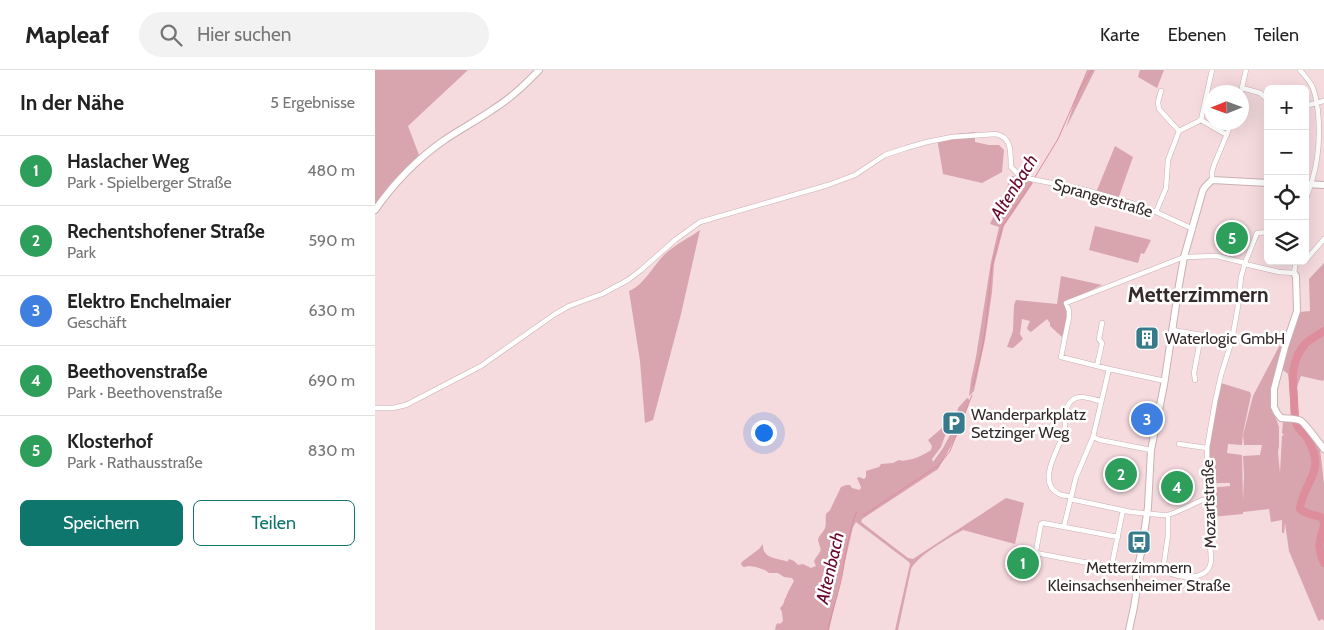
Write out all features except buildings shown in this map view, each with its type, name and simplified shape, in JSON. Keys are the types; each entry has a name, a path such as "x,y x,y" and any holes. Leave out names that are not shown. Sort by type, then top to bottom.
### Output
{"main road":[{"path":"375,210 396,183 420,159 443,141 493,110 521,88 539,70"},
{"path":"1129,630 1147,513 1151,450 1165,381 1179,285 1203,190 1212,180 1264,183"},
{"path":"1309,184 1324,185"},
{"path":"1294,273 1296,276 1297,311 1274,390 1274,407 1281,418 1301,420 1324,449"}],"street":[{"path":"1201,120 1211,70"},
{"path":"1243,85 1246,70"},
{"path":"1300,70 1312,85 1317,103 1319,143 1317,163 1309,184"},
{"path":"1161,91 1158,102 1159,109 1179,131"},
{"path":"1249,91 1260,93 1264,96"},
{"path":"1309,105 1324,101"},
{"path":"1156,212 1166,188 1168,160 1179,131 1201,120"},
{"path":"1201,120 1227,135"},
{"path":"1212,180 1211,172 1229,130"},
{"name":"Sprangerstraße","path":"375,408 393,408 406,404 481,366 555,314 569,306 602,294 628,280 675,240 700,222 828,185 855,175 885,155 927,142 953,137 996,134 1007,140 1010,146 1011,167 1021,177 1082,189 1156,212 1193,229"},
{"name":"Mozartstraße","path":"1167,515 1168,536 1163,570 1175,575 1193,577 1206,572 1211,565 1211,536 1207,501 1207,448 1219,385 1232,340 1239,288 1245,263 1257,233 1264,232"},
{"path":"1309,256 1324,240"},
{"path":"1165,381 1061,357 1069,316 1066,303 1185,257 1217,256 1279,272 1294,273 1295,265"},
{"path":"1097,366 1102,343 1099,339 1102,323"},
{"path":"1172,330 1232,340"},
{"path":"1195,380 1194,373 1201,336"},
{"path":"1064,526 1076,477 1093,437 1109,369"},
{"path":"1101,401 1076,398 1066,410 1064,431 1055,452 1049,476 1050,483 1055,491 1061,495 1123,510 1167,515 1202,500 1207,501"},
{"path":"1093,437 1151,450"},
{"name":"Mozartstraße","path":"1179,444 1207,448"},
{"path":"1118,537 1042,523 1036,549 1037,552 1110,567 1112,564 1118,537 1123,510"}],"shaded area":[{"path":"375,70 468,70 408,126 419,155 391,183 375,205"},
{"path":"1087,70 1095,70 1066,128 1078,91"},
{"path":"1140,70 1164,70 1157,88 1138,77"},
{"path":"975,132 975,142 999,145 1004,150 1002,172 982,183 943,174 937,138"},
{"path":"1115,146 1133,157 1117,202 1095,195"},
{"path":"1012,176 1029,180 1033,183 1004,226 994,264 985,340 974,391 969,396 991,262 999,227 990,224"},
{"path":"1095,226 1151,240 1144,254 1141,253 1138,263 1089,250"},
{"path":"700,230 681,314 653,420 645,423 640,361 629,291 644,280 668,251"},
{"path":"1228,231 1239,234 1236,244 1225,241"},
{"path":"1324,263 1324,379 1323,381 1301,376 1297,387 1299,418 1293,418 1288,374 1280,368 1299,312 1310,311 1309,279"},
{"path":"1061,276 1102,285 1065,303 1068,315 1062,337 1050,326 1047,319 1031,332 1027,328 1030,321 1022,319 1020,334 1023,339 1013,348 1007,347 1013,331 1014,305 1016,300 1057,304"},
{"path":"1284,337 1286,337 1270,395 1272,395 1272,413 1274,413 1279,427 1278,452 1280,473 1282,436 1284,435 1282,433 1283,421 1301,420 1320,449 1324,484 1324,621 1322,619 1318,620 1289,551 1285,523 1284,533 1282,533 1282,520 1271,522 1269,509 1211,517 1209,488 1230,486 1230,483 1209,483 1210,442 1221,383 1250,392 1251,395 1243,433 1242,445 1228,444 1227,453 1242,455 1243,501 1243,456 1260,455 1262,445 1244,445 1243,435 1253,396"},
{"path":"967,398 969,402 960,430 938,469 862,519 861,522 908,558 913,559 1006,498 1024,503 1015,544 963,530 934,547 920,558 911,569 898,630 895,630 910,564 856,522 853,527 829,630 775,630 776,625 783,621 780,608 794,581 792,578 784,577 778,573 769,573 756,567 744,567 741,563 763,544 763,549 770,557 787,562 789,559 798,565 803,564 811,568 816,566 814,561 821,551 818,540 825,528 826,514 830,510 841,487 850,485 852,488 860,490 861,487 857,478 864,479 866,471 879,467 881,464 911,459 928,452 932,446 928,440 942,428 946,433 941,447 932,459 933,462 955,426 958,408"}],"waterway":[{"name":"Altenbach","path":"1035,177 1058,139 1079,91 1092,70"},
{"name":"Altenbach","path":"973,386 986,325 992,265 1002,227 1033,180"},
{"path":"1324,331 1307,342 1300,350 1293,370 1296,422 1307,437 1315,458 1314,471 1303,496 1300,509 1323,518 1324,525"},
{"name":"Altenbach","path":"863,514 939,465 950,451 972,395"},
{"name":"Altenbach","path":"828,630 842,578 850,534 857,513"},
{"path":"1324,526 1319,544 1324,563"}],"place":[{"name":"Klosterhof","path":"1232,238"},
{"name":"Waterlogic GmbH","path":"1147,338"},
{"name":"Elektro Enchelmaier","path":"1147,419"},
{"name":"Wanderparkplatz Setzinger Weg","path":"954,423"},
{"name":"Rechentshofener Straße","path":"1121,474"},
{"name":"Beethovenstraße","path":"1177,487"},
{"name":"Metterzimmern Kleinsachsenheimer Straße","path":"1139,542"},
{"name":"Haslacher Weg","path":"1023,563"}],"district":[{"name":"Metterzimmern","path":"1198,294"}]}
